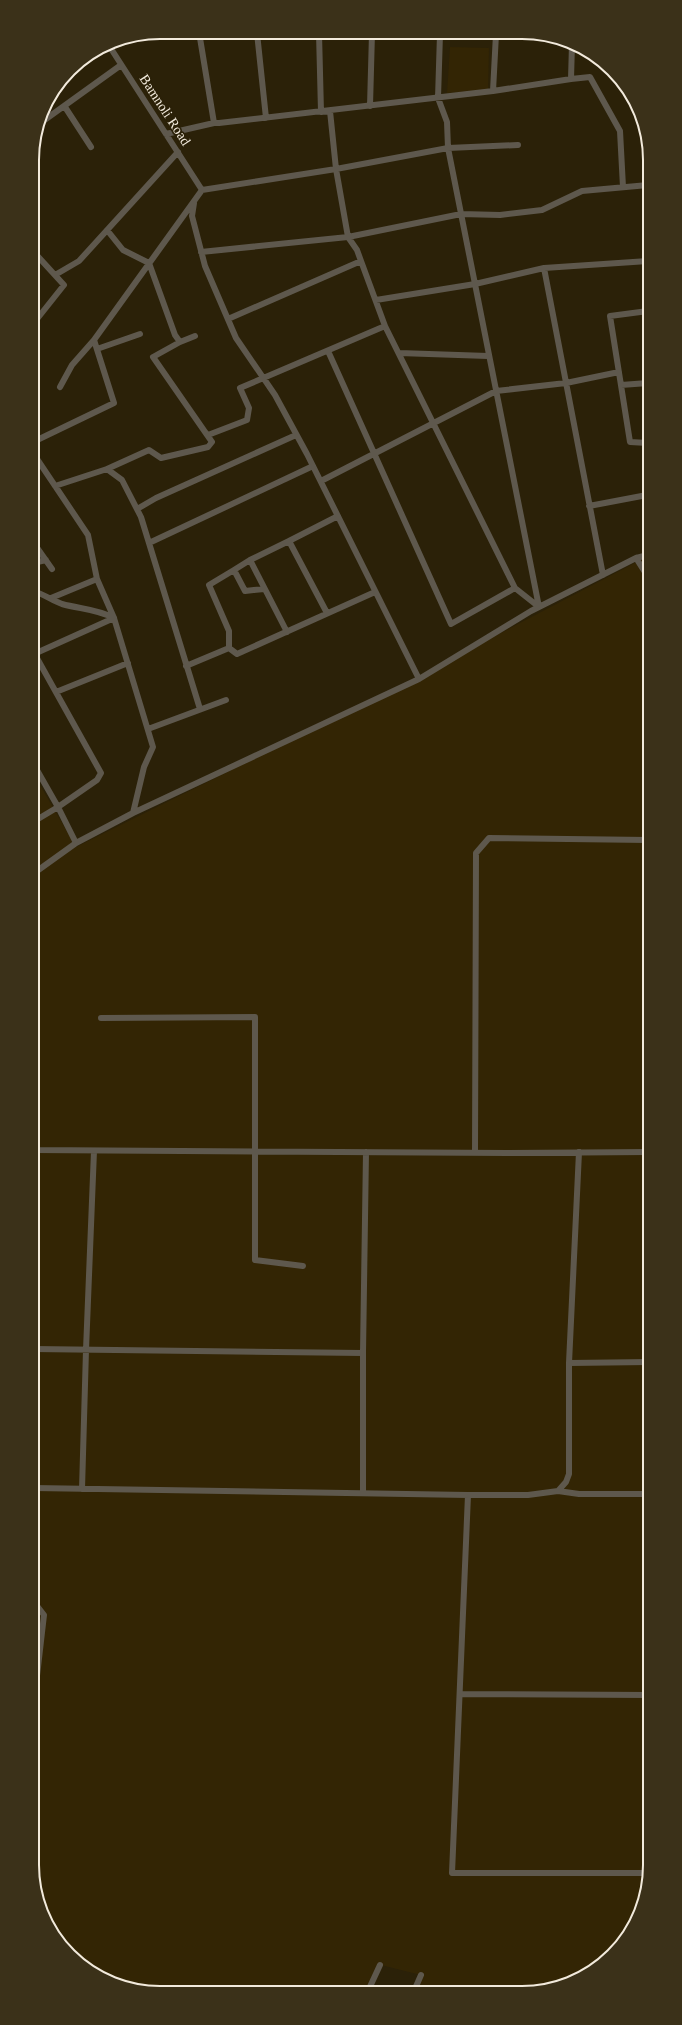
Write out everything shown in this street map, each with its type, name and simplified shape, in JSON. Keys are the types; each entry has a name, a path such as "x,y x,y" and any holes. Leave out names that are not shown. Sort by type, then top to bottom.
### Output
{"street":[{"path":"200,39 214,123"},
{"path":"257,39 266,118"},
{"path":"319,39 321,112"},
{"path":"370,106 372,39"},
{"path":"440,39 438,98 447,122 448,148 488,356 539,607"},
{"path":"493,91 496,39"},
{"name":"Bamnoli Road","path":"111,49 202,190"},
{"path":"571,79 572,49"},
{"path":"46,120 121,65"},
{"path":"321,112 493,91 590,77 620,132 623,187"},
{"path":"65,107 92,147"},
{"path":"166,134 214,123 330,111 336,168 348,237 358,250 385,326 515,588 539,607"},
{"path":"60,387 72,364 94,340 202,190 448,148 518,145"},
{"path":"55,275 79,261 178,152"},
{"path":"201,252 348,237 461,214 500,215 542,210 582,191 643,185"},
{"path":"194,202 192,216 205,266 236,338 275,395 321,481 419,679"},
{"path":"107,230 123,250 149,263 175,335 180,342"},
{"path":"39,258 64,285 39,315"},
{"path":"228,319 361,261"},
{"path":"376,300 475,284 544,268 643,261"},
{"path":"544,268 603,575"},
{"path":"643,312 610,316 630,442 643,443"},
{"path":"208,435 247,420 249,408 240,388 385,326"},
{"path":"97,349 140,334"},
{"path":"55,486 107,469 149,450 161,458 208,447 212,442 208,435 153,357 180,342 195,336"},
{"path":"39,439 114,403 94,340"},
{"path":"328,351 373,454 451,624 515,588"},
{"path":"399,353 488,356"},
{"path":"321,481 433,422 496,391 566,383 619,372"},
{"path":"622,385 643,383"},
{"path":"137,509 156,498 296,435"},
{"path":"39,462 88,535 97,579 114,618 153,747 144,767 133,813"},
{"path":"149,543 313,466"},
{"path":"107,469 122,480 137,509 149,543 200,709"},
{"path":"589,506 643,496"},
{"path":"338,516 250,560 209,585 229,631 229,648 236,654 375,592"},
{"path":"290,541 327,613"},
{"path":"39,550 52,569"},
{"path":"39,868 76,843 133,813 419,679 539,607 636,558 643,556"},
{"path":"636,558 643,569"},
{"path":"39,562 46,560"},
{"path":"250,560 287,632"},
{"path":"234,570 245,591 264,588"},
{"path":"51,598 97,579"},
{"path":"39,593 61,603 101,611 114,618"},
{"path":"39,650 114,618"},
{"path":"186,666 229,648"},
{"path":"39,661 100,773 97,780 39,818"},
{"path":"56,692 128,663"},
{"path":"148,729 226,700"},
{"path":"39,775 58,807 76,843"},
{"path":"475,1153 476,853 489,838 643,840"},
{"path":"101,1018 255,1017 255,1260 303,1266"},
{"path":"39,1150 475,1153 643,1152"},
{"path":"82,1489 94,1151"},
{"path":"363,1492 363,1353 366,1152"},
{"path":"558,1491 566,1482 569,1474 569,1363 579,1152"},
{"path":"39,1349 363,1353"},
{"path":"569,1363 643,1362"},
{"path":"39,1488 363,1492 468,1495 528,1495 558,1491 579,1494 643,1494"},
{"path":"468,1495 452,1873 643,1875"},
{"path":"39,1608 44,1615 39,1658"},
{"path":"460,1694 643,1695"},
{"path":"370,1986 380,1965"},
{"path":"416,1986 421,1975"}],"shaded area":[{"path":"450,47 489,48 488,90 447,93"},
{"path":"643,559 642,1881 634,1911 627,1926 608,1951 583,1970 568,1977 546,1984 522,1986 416,1986 421,1975 381,1965 370,1986 160,1986 136,1984 106,1974 74,1951 55,1926 48,1911 41,1889 39,1873 39,783 76,847 363,705"}]}
